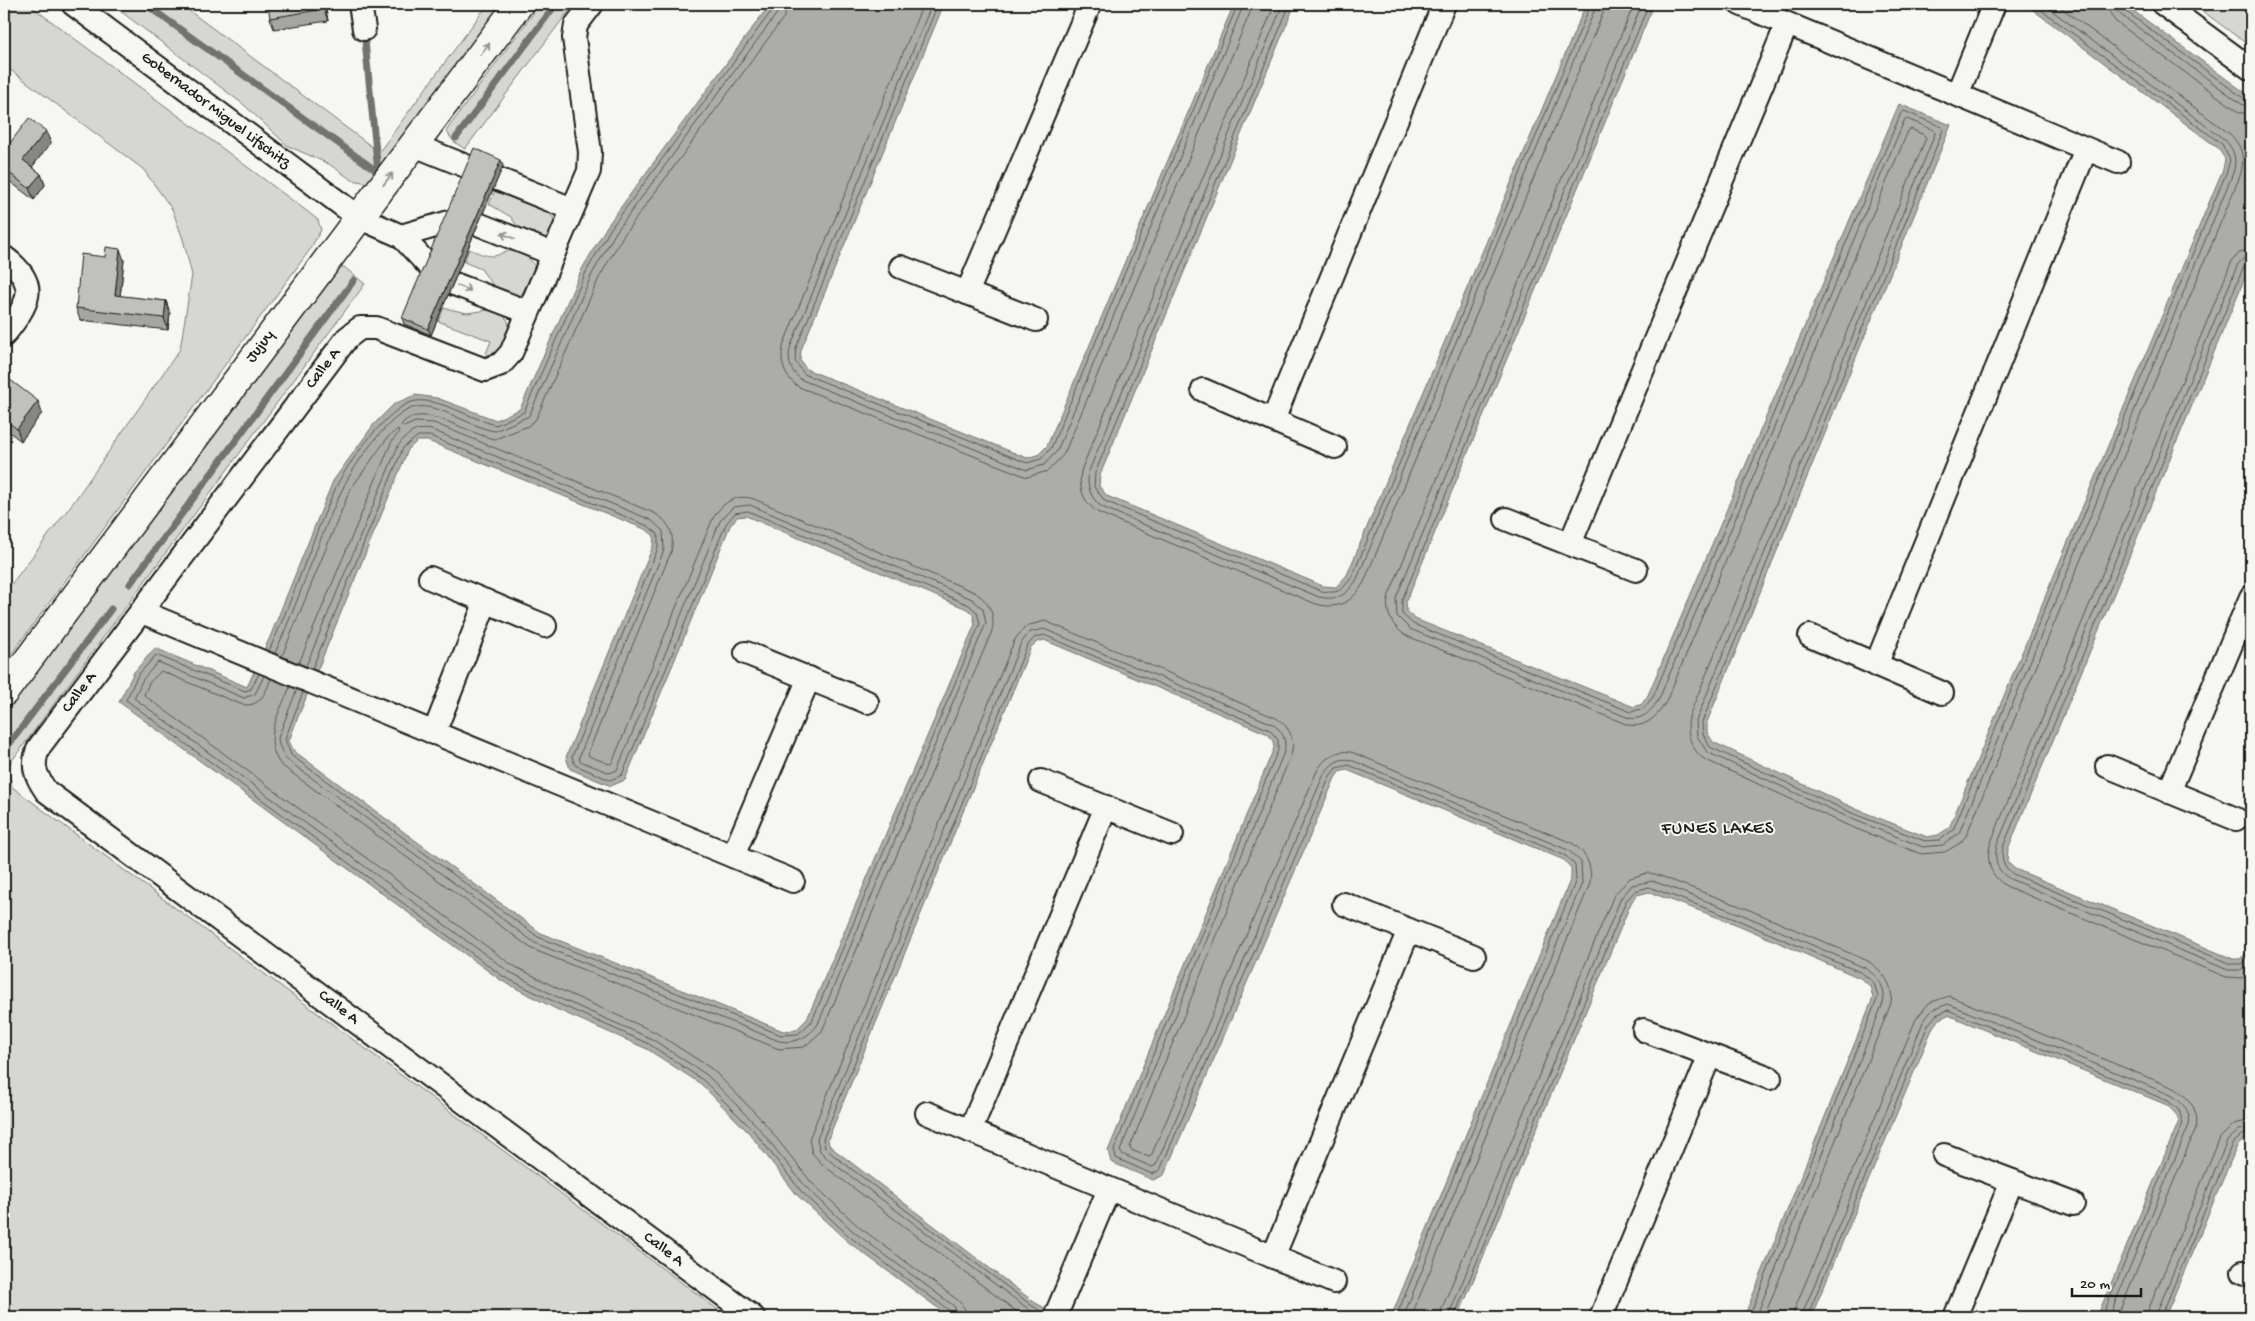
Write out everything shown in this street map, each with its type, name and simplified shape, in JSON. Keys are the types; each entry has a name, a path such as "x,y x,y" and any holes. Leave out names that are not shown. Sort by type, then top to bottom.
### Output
{"street":[{"name":"Gobernador Miguel Lifschitz","path":"73,4 358,218 401,236"},
{"path":"360,4 364,29"},
{"name":"Jujuy","path":"4,692 519,4"},
{"name":"Calle A","path":"592,4 576,25 574,38 590,152 589,171 511,353 501,364 485,370 376,328 360,328 347,338 39,747 34,758 35,771 46,791 753,1317"},
{"path":"967,293 1090,4"},
{"path":"1273,420 1444,4"},
{"path":"1740,4 2118,162"},
{"path":"1957,95 1994,4"},
{"path":"2163,4 2251,69"},
{"path":"1570,544 1787,24"},
{"path":"414,145 572,209"},
{"path":"1876,665 2086,149"},
{"path":"528,312 440,279 401,236 463,218 553,254"},
{"path":"4,257 24,276 28,296 23,310 4,335"},
{"path":"901,267 1036,320"},
{"path":"1203,390 1335,447"},
{"path":"1506,519 1636,570"},
{"path":"430,578 545,626"},
{"path":"2170,792 2251,597"},
{"path":"434,733 486,602"},
{"path":"142,612 793,881"},
{"path":"1810,636 1942,693"},
{"path":"746,653 867,702"},
{"path":"733,856 809,678"},
{"path":"2107,766 2236,819"},
{"path":"1042,781 1172,834"},
{"path":"970,1131 1106,807"},
{"path":"1344,904 1474,956"},
{"path":"1273,1257 1409,930"},
{"path":"1644,1030 1770,1078"},
{"path":"1601,1317 1710,1055"},
{"path":"927,1113 1334,1282"},
{"path":"1944,1155 2073,1204"},
{"path":"1955,1317 2012,1181"},
{"path":"1058,1311 1109,1189"}],"shaded area":[{"path":"4,4 28,4 308,212 318,220 321,230 309,251 4,664 4,594 75,500 180,349 192,275 183,239 172,209 143,169 4,65"},
{"path":"111,4 180,4 379,152 488,4 505,4 377,179 368,183 352,180 329,164 288,146 243,104"},
{"path":"540,4 574,4 465,149 454,142 446,131"},
{"path":"2193,4 2251,4 2251,47"},
{"path":"495,191 549,213 555,220 548,236 543,239 522,233 511,217 489,204"},
{"path":"469,249 484,255 493,256 506,251 512,251 528,257 535,267 522,294 516,298 497,291 481,269 464,262"},
{"path":"344,267 365,284 8,766 12,787 728,1317 4,1317 4,710 336,268"},
{"path":"444,308 467,313 488,310 504,316 509,326 499,352 485,356 491,341 438,321"}],"water":[{"path":"770,4 944,4 801,350 800,360 806,369 1027,458 1038,455 1047,446 1234,4 1295,4 1100,475 1099,486 1107,496 1323,586 1336,587 1347,575 1586,4 1654,4 1406,602 1407,612 1415,619 1634,707 1642,704 1648,695 1899,104 1951,125 1707,722 1707,732 1713,742 1856,809 1927,837 1938,835 1949,828 2223,169 2225,159 2218,148 2025,4 2124,4 2251,97 2251,263 2008,849 2007,862 2015,869 2233,959 2240,959 2246,953 2251,942 2251,1139 2244,1140 2237,1146 2165,1317 2097,1317 2179,1121 2175,1113 2167,1105 1948,1015 1939,1019 1933,1027 1811,1317 1744,1317 1873,998 1870,986 1860,978 1738,925 1649,892 1637,895 1631,903 1458,1317 1391,1317 1571,878 1571,868 1564,860 1347,770 1339,772 1335,778 1164,1175 1153,1180 1111,1162 1108,1151 1274,748 1273,741 1268,734 1044,640 1037,642 1031,647 828,1139 829,1145 836,1151 1034,1302 1061,1317 950,1317 847,1241 797,1195 749,1133 701,1084 647,1049 556,1009 502,981 119,702 134,672 155,648 247,687 270,637 333,481 374,424 394,404 415,395 437,398 496,420 520,409 582,269 607,226","holes":["417,441 428,441 647,530 654,536 653,546 566,757 570,769 611,786 625,780 730,526 737,517 746,516 967,609 973,615 975,624 807,1019 796,1030 783,1031 541,933 294,751 289,741 298,717 408,450"]}],"building":[{"path":"268,4 323,4 324,9 270,18"},
{"path":"29,118 46,131 23,160 41,174 29,188 4,169 4,151"},
{"path":"474,148 501,160 428,329 402,318"},
{"path":"106,247 120,249 115,295 166,301 164,318 76,308 81,254 105,257"},
{"path":"5,376 38,401 17,429 4,419 4,404 8,398 4,395"}],"waterway":[{"path":"145,4 378,172"},
{"path":"456,138 556,4"},
{"path":"364,31 378,172"},
{"path":"130,584 354,280"},
{"path":"4,751 111,609"}],"district":[{"name":"FUNES LAKES","path":"1718,829"}]}
